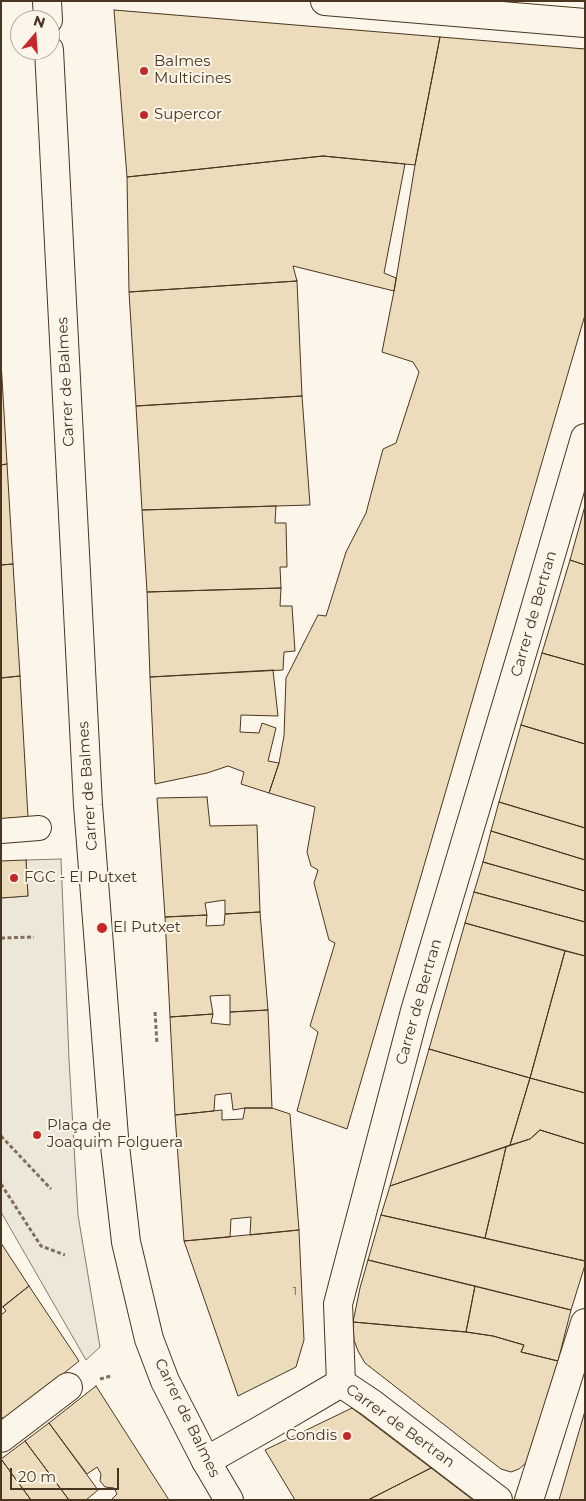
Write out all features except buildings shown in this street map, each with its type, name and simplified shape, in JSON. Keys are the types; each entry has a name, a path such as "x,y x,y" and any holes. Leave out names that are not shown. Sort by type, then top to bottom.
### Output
{"street":[{"path":"324,1 585,23"},
{"name":"Carrer de Balmes","path":"50,60 88,805 114,1136 126,1242 149,1339 165,1381 206,1461 229,1500"},
{"name":"Carrer de Bertran","path":"498,1500 371,1403 340,1383 338,1304 415,1011 584,443"},
{"path":"1,831 38,828"},
{"path":"529,1500 585,1323"},
{"path":"206,1461 340,1383"},
{"path":"1,1438 68,1388"}],"path":[{"path":"1,938 34,937"},
{"path":"155,1012 156,1044"},
{"path":"1,1136 51,1189"},
{"path":"1,1184 41,1246 65,1255"}],"shaded area":[{"name":"Plaça de Joaquim Folguera","path":"61,859 69,1059 78,1215 100,1347 86,1360 1,1212 1,898 28,896 26,860"}],"place":[{"name":"Balmes Multicines","path":"144,71"},
{"name":"Supercor","path":"144,115"},
{"name":"FGC - El Putxet","path":"14,878"},
{"name":"El Putxet","path":"102,928"},
{"name":"Plaça de Joaquim Folguera","path":"37,1135"},
{"name":"Condis","path":"347,1436"}]}
